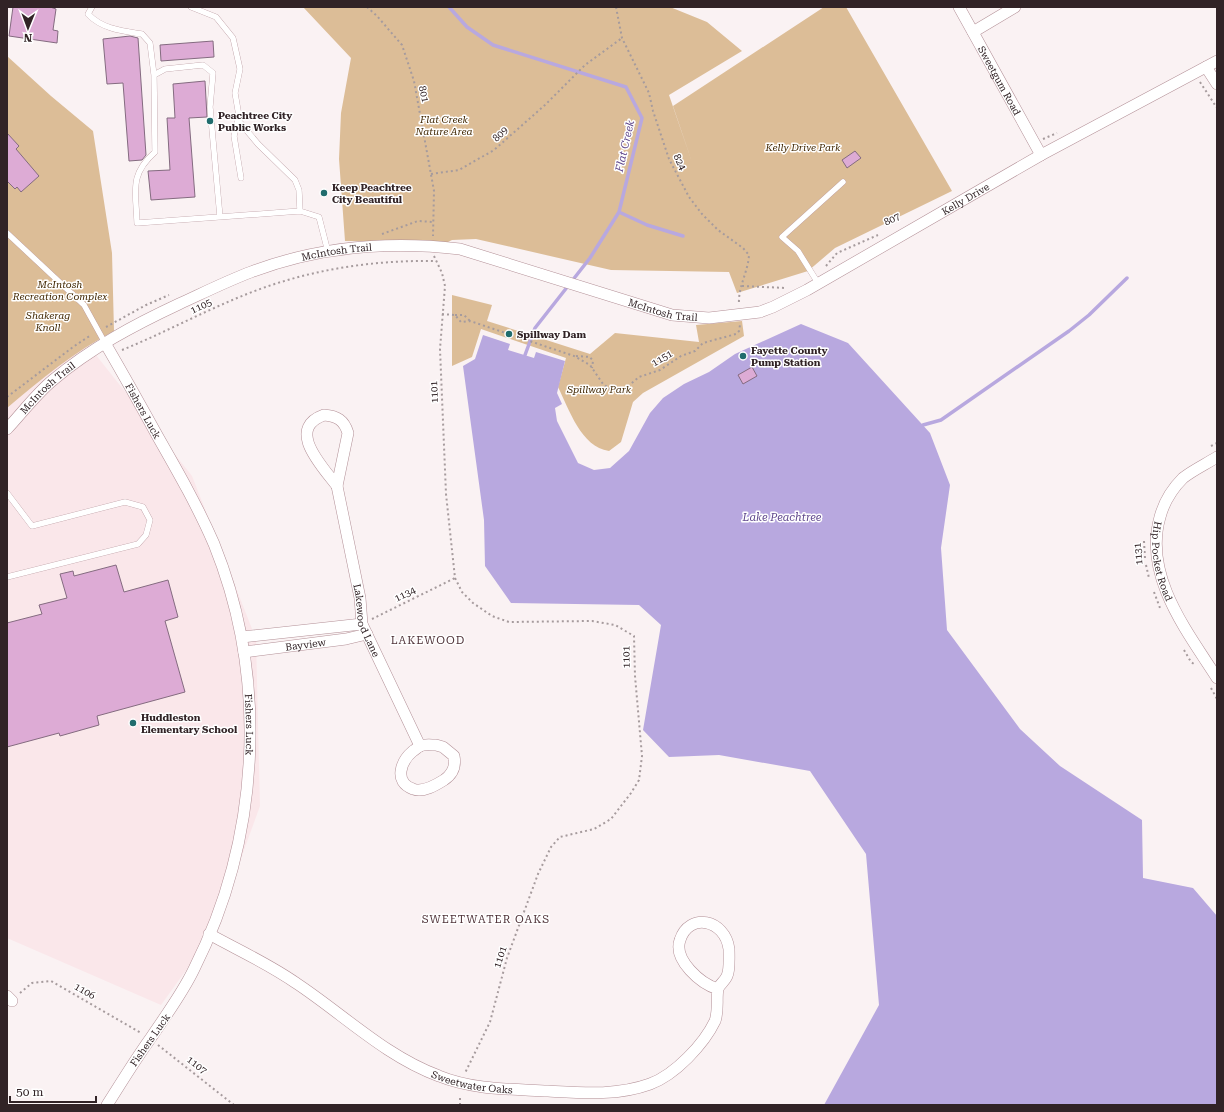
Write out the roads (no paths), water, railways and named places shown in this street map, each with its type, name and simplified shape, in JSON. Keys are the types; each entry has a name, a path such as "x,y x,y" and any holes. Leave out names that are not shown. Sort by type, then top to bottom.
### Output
{"street":[{"name":"Sweetgum Road","path":"959,7 1040,141 1041,155"},
{"path":"973,32 1015,7"},
{"name":"Kelly Drive","path":"709,318 760,312 785,301 816,279 1041,155 1217,61"},
{"path":"1206,67 1217,84"},
{"name":"McIntosh Trail","path":"7,429 52,381 105,343 138,323 252,272 328,252 356,247 433,246 460,250 672,315 709,318"},
{"name":"Fishers Luck","path":"105,343 202,519 226,577 242,637 250,710 250,765 246,806 241,834 230,875 209,934 195,967 176,1004 150,1038 106,1105"},
{"name":"Lakewood Lane","path":"337,486 348,433 345,425 340,419 332,415 324,415 311,423 307,430 307,439 310,447 337,486 360,598 362,624 420,746"},
{"name":"Hip Pocket Road","path":"1214,682 1165,590 1157,564 1155,541 1163,506 1172,490 1184,478 1217,457"},
{"name":"Bayview","path":"242,637 362,624"},
{"name":"Bayview","path":"244,652 346,639 367,634"},
{"path":"420,746 444,747 454,756 455,765 448,777 436,785 424,789 413,789 402,779 402,763 406,757 420,746"},
{"name":"Sweetwater Oaks","path":"209,934 295,982 382,1045 411,1064 440,1077 502,1089 580,1093 617,1093 652,1083 683,1063 703,1039 715,1020 718,989 728,976 729,948 723,931 708,923 700,923 685,931 680,939 678,947 683,961 693,974 707,986 718,989"}],"lane":[{"path":"92,7 88,14 97,23 122,31 142,34 150,43 154,75 157,144 156,152 146,160 135,178 137,223 300,211 319,217 328,252"},
{"path":"191,7 216,17 233,38 240,69 235,93 238,120 234,136 240,178"},
{"path":"154,75 165,69 203,65 213,73 210,107 220,217"},
{"path":"238,120 258,144 295,180 299,190 300,211"},
{"path":"816,279 798,251 782,237 843,182"},
{"path":"7,233 84,305 105,343"},
{"path":"7,493 32,526 125,502 143,507 150,520 146,535 138,544 7,577"}],"water":[{"name":"Lake Peachtree","path":"801,324 848,343 930,433 950,485 941,548 947,630 1020,729 1060,766 1142,820 1143,878 1193,888 1217,916 1217,1105 824,1105 879,1005 866,854 810,771 719,755 669,757 643,730 661,625 639,605 511,603 485,566 484,520 463,366 475,359 483,335 510,344 508,350 534,358 536,352 565,361 557,393 562,404 555,408 557,421 578,463 594,470 610,468 629,451 650,413 663,398 684,384 709,372 735,354"}],"waterway":[{"name":"Flat Creek","path":"449,7 467,27 493,45 626,87 642,118 619,212 590,258 535,328 525,355"},
{"name":"Flat Creek","path":"619,212 647,225 683,236"},
{"path":"923,425 941,420 1069,331 1089,315 1127,278"}],"place":[{"name":"Peachtree City Public Works","path":"210,121"},
{"name":"Keep Peachtree City Beautiful","path":"324,193"},
{"name":"Spillway Dam","path":"509,334"},
{"name":"Fayette County Pump Station","path":"743,356"},
{"name":"Huddleston Elementary School","path":"133,723"}],"district":[{"name":"LAKEWOOD","path":"428,640"},
{"name":"SWEETWATER OAKS","path":"486,919"}],"park label":[{"name":"Flat Creek Nature Area","path":"444,124"},
{"name":"Kelly Drive Park","path":"803,147"},
{"name":"McIntosh Recreation Complex","path":"60,290"},
{"name":"Shakerag Knoll","path":"48,320"},
{"name":"Spillway Park","path":"599,389"}]}
